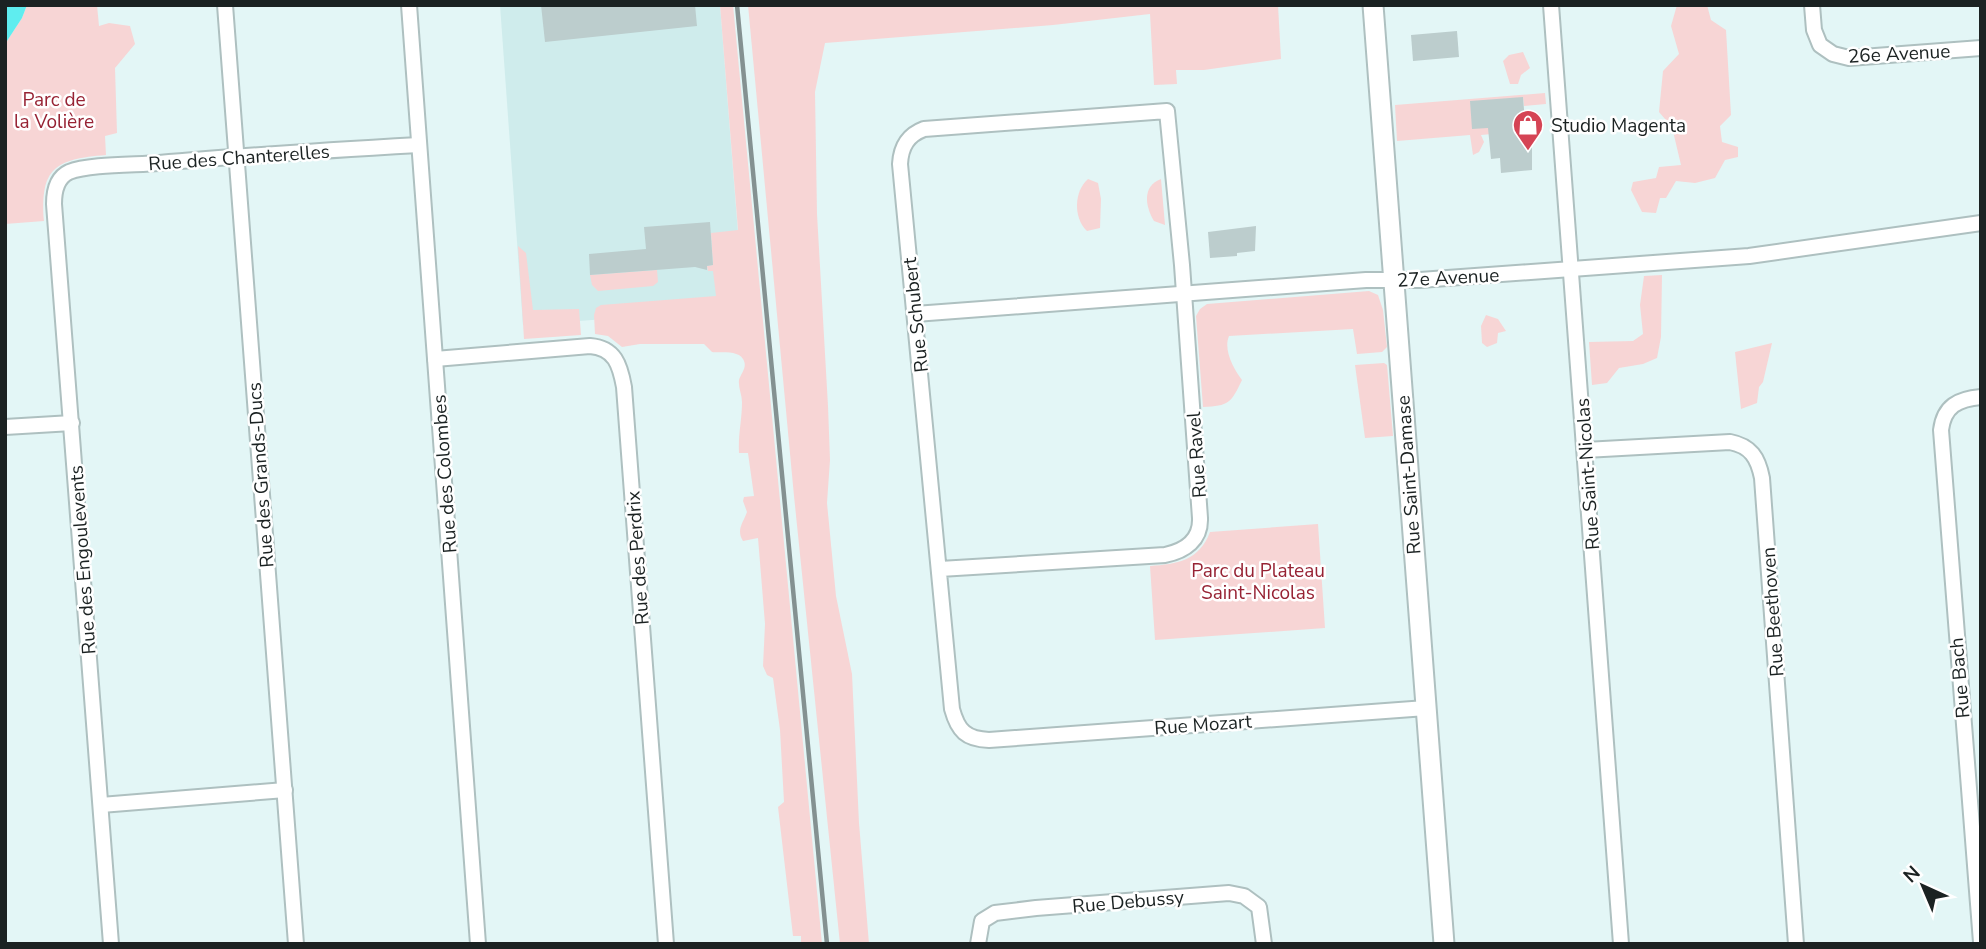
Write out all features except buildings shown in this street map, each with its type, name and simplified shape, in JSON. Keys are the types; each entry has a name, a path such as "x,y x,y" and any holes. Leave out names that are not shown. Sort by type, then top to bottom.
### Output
{"street":[{"name":"Rue des Grands-Ducs","path":"225,5 296,944"},
{"name":"Rue des Colombes","path":"409,5 478,944"},
{"name":"Rue Saint-Damase","path":"1373,5 1444,944"},
{"name":"Rue Saint-Nicolas","path":"1551,5 1621,944"},
{"name":"26e Avenue","path":"1812,5 1814,30 1820,45 1838,56 1849,58 1981,48"},
{"name":"Rue Ravel","path":"940,569 1165,555 1178,552 1194,541 1200,518 1184,293 1167,111"},
{"name":"Rue Schubert","path":"981,740 963,733 952,709 900,164 904,146 912,135 924,129 1167,111"},
{"name":"Rue des Chanterelles","path":"61,177 71,171 99,168 236,156 419,145"},
{"name":"Rue des Engoulevents","path":"61,177 54,194 54,204 111,944"},
{"name":"27e Avenue","path":"915,314 1184,293 1420,280 1749,256 1981,223"},
{"name":"Rue des Perdrix","path":"435,359 590,346 612,354 620,367 624,387 666,944"},
{"name":"Rue Bach","path":"1981,397 1957,401 1944,414 1941,430 1981,942"},
{"path":"5,428 72,423"},
{"name":"Rue Beethoven","path":"1585,450 1730,442 1749,450 1758,460 1762,478 1796,944"},
{"name":"Rue Mozart","path":"981,740 1426,708"},
{"path":"101,805 285,790"},
{"name":"Rue Debussy","path":"978,944 982,921 995,914 1036,908 1229,893 1244,896 1259,907 1264,944"}],"shaded area":[{"path":"500,5 720,5 744,309 523,325"}],"green space":[{"name":"Parc de la Volière","path":"27,5 97,5 99,26 109,23 130,26 135,44 115,68 117,133 105,136 106,155 74,160 54,170 45,189 44,221 5,224 5,44"},
{"path":"720,5 733,5 822,944 801,944 801,936 793,936 778,807 784,802 780,730 773,678 767,675 763,666 765,624 758,538 743,541 740,533 747,512 744,497 754,496 748,453 739,453 742,402 739,380 744,362 737,354 712,352 704,344 640,344 622,347 608,336 595,334 594,315 596,308 601,305 716,296 713,271 708,271 707,266 713,265 711,233 738,230"},
{"path":"748,5 1278,5 1281,59 1204,70 1176,70 1177,84 1154,85 1150,14 1053,25 825,43 815,92 817,214 830,460 827,503 836,596 852,674 859,823 869,944 840,944"},
{"path":"1677,5 1707,5 1711,20 1726,30 1731,115 1720,126 1722,142 1738,147 1738,157 1725,160 1715,178 1695,183 1676,181 1666,198 1660,198 1656,213 1642,212 1631,190 1633,182 1656,178 1659,167 1681,165 1672,127 1659,112 1663,71 1679,54 1671,26"},
{"path":"1523,52 1530,68 1521,75 1518,84 1510,84 1503,61 1509,55"},
{"path":"1545,93 1546,104 1524,106 1523,97 1497,127 1526,126 1526,131 1481,135 1484,142 1479,152 1473,155 1470,135 1397,141 1395,105"},
{"path":"1088,179 1098,183 1101,199 1100,228 1087,231 1079,219 1077,205 1080,190"},
{"path":"1161,179 1165,225 1154,221 1147,203 1148,191"},
{"path":"518,246 526,253 533,310 579,309 581,335 524,339"},
{"path":"657,270 658,282 653,286 598,291 592,285 590,275"},
{"path":"1662,275 1661,337 1657,358 1643,364 1619,368 1607,383 1592,385 1589,342 1633,341 1643,334 1640,305 1644,276"},
{"path":"1369,291 1378,295 1383,310 1387,347 1382,352 1357,354 1353,329 1229,336 1228,353 1242,380 1228,402 1219,406 1203,407 1196,316 1207,304"},
{"path":"1486,315 1498,319 1506,331 1498,333 1497,343 1487,347 1482,343 1481,326"},
{"path":"1772,343 1757,403 1741,409 1735,352"},
{"path":"1355,365 1387,365 1393,436 1365,438"},
{"name":"Parc du Plateau Saint-Nicolas","path":"1318,524 1325,628 1155,640 1150,566 1186,559 1200,549 1210,532"}],"water":[{"path":"5,5 27,5 5,44"}],"railway":[{"path":"737,5 827,944"}],"place":[{"name":"Studio Magenta","path":"1528,152"}]}
